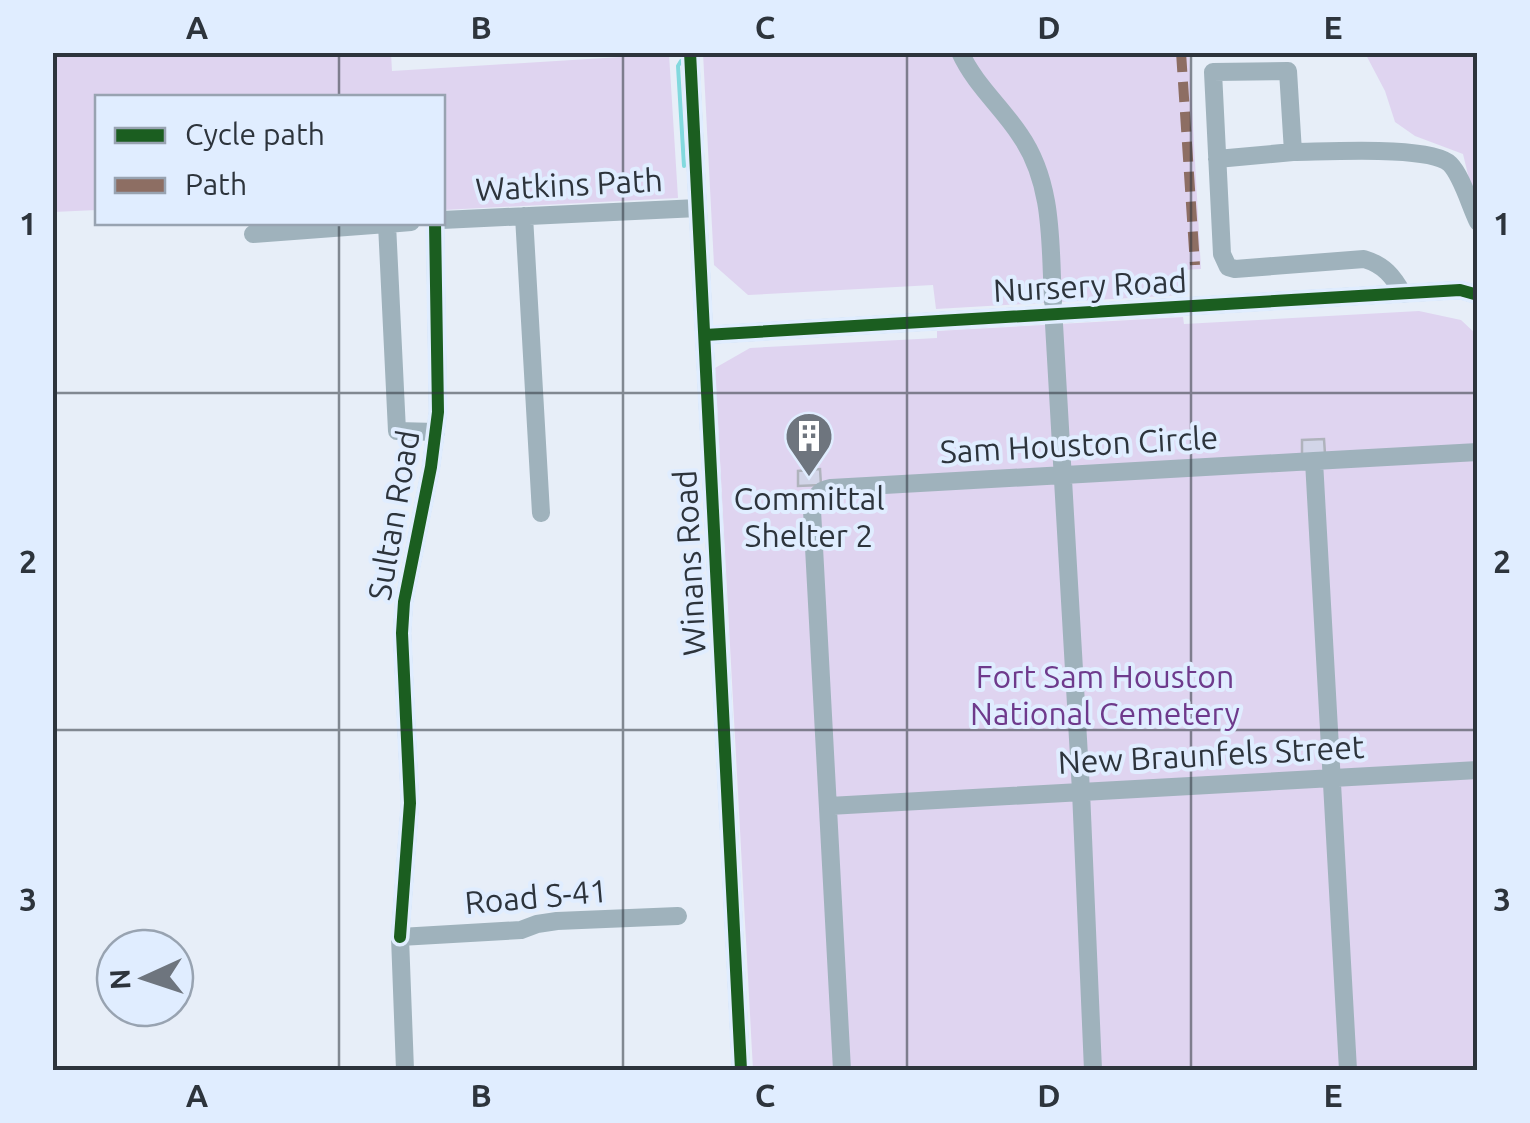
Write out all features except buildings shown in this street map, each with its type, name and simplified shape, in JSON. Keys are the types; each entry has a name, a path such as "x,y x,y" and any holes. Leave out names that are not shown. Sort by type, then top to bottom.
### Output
{"street":[{"name":"Winans Road","path":"690,52 742,1070"},
{"path":"960,52 968,69 1020,134 1040,170 1053,302"},
{"path":"1293,152 1288,71 1213,72 1222,254 1228,266 1235,270 1364,259 1392,274 1404,294"},
{"path":"1216,159 1293,152 1402,152 1436,156 1456,172 1478,222"},
{"name":"Watkins Path","path":"445,220 698,208"},
{"path":"524,216 542,513"},
{"path":"254,234 375,225"},
{"path":"388,225 396,430 436,432"},
{"name":"Sultan Road","path":"405,1070 400,937 410,804 403,618 432,468 438,412 435,225"},
{"name":"Nursery Road","path":"704,334 1460,290 1478,295"},
{"path":"1054,324 1093,1070"},
{"name":"Sam Houston Circle","path":"842,1070 812,510 816,495 831,488 1478,452"},
{"path":"1314,461 1348,1070"},
{"name":"New Braunfels Street","path":"829,806 1478,770"},
{"name":"Road S-41","path":"400,937 521,930 556,921 678,916"}],"green space":[{"path":"53,52 391,53 392,71 669,54 678,198 445,210 445,95 95,95 95,210 53,212"},
{"path":"703,53 1189,53 1201,269 1182,270 1182,295 936,309 933,285 748,295 714,265"},
{"path":"1365,53 1477,53 1477,201 1463,154 1415,136 1395,122 1385,91"},
{"name":"Fort Sam Houston National Cemetery","path":"1419,311 1461,320 1477,335 1477,1070 753,1070 715,368 750,348 937,338 937,331 1183,317 1184,324"}],"waterway":[{"path":"681,61 678,66 684,166"}],"marked path":[{"path":"1181,52 1195,265"}],"cycle path":[{"path":"690,52 741,1070"},
{"path":"400,937 410,803 402,633 404,602 438,412 435,225"},
{"path":"705,335 1460,290 1478,295"}],"place":[{"name":"Committal Shelter 2","path":"809,478"}]}
